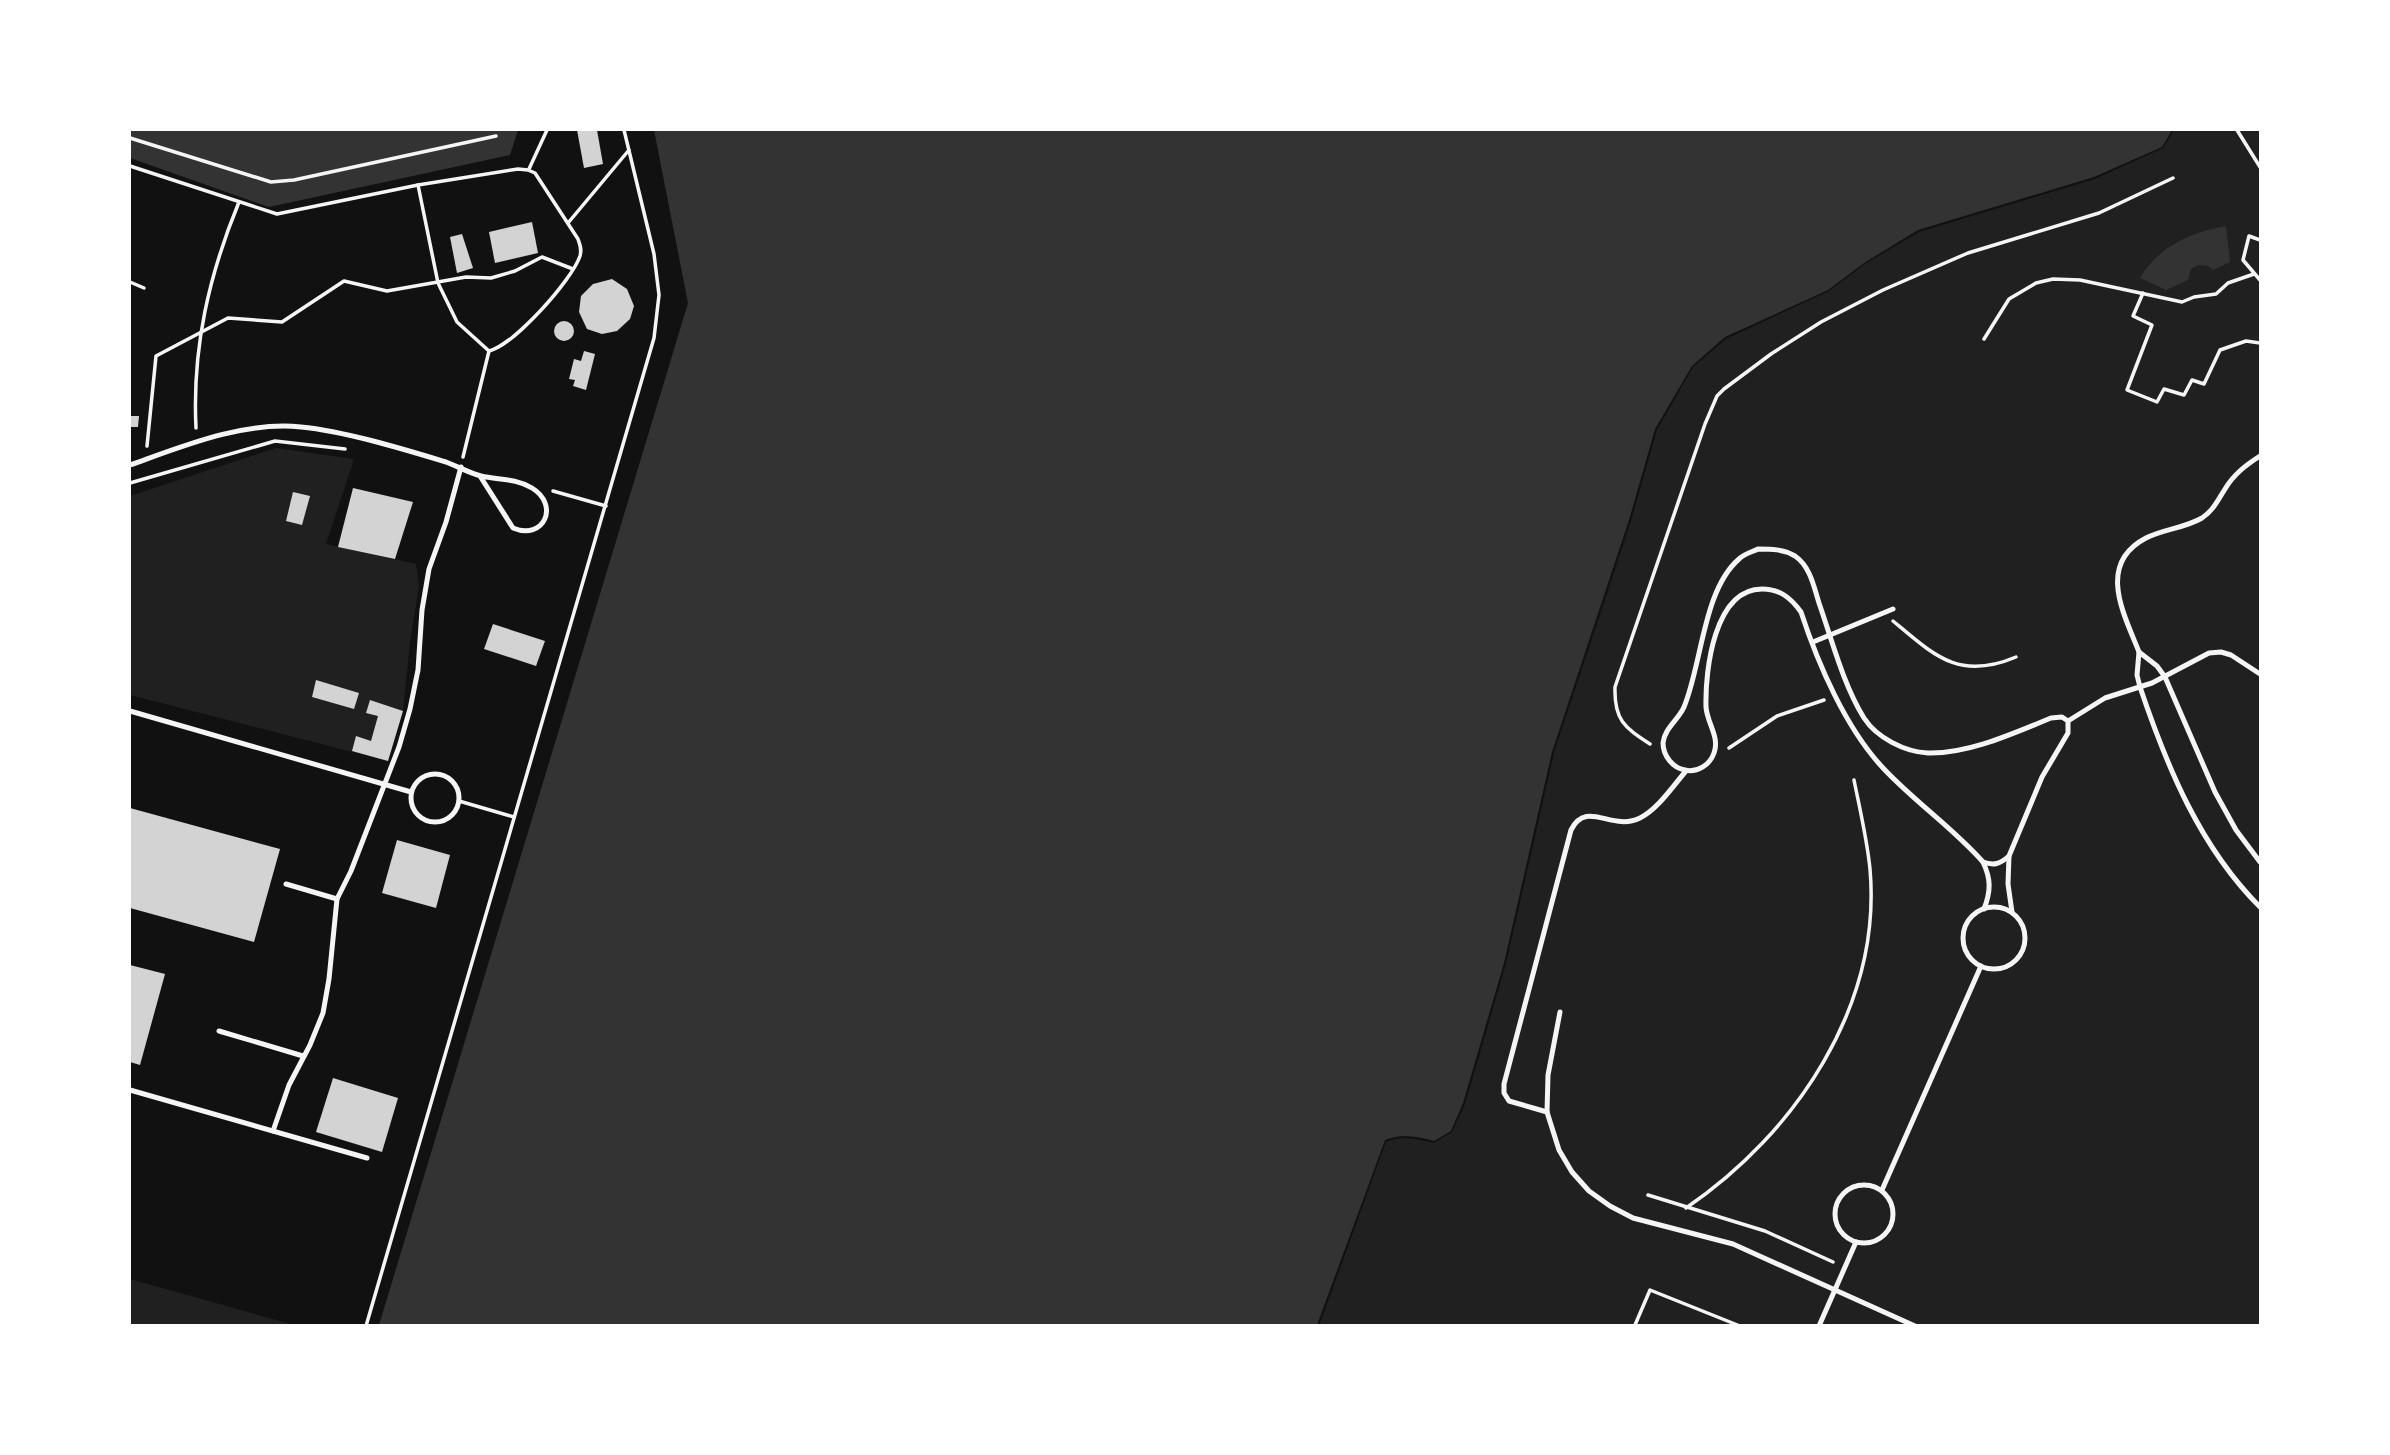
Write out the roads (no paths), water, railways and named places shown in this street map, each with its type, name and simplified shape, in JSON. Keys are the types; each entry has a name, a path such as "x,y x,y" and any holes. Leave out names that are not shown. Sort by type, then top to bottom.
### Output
{"lane":[{"path":"130,464 246,430 298,426 324,430 534,489 545,502 545,520 531,532 521,532 513,528 480,476"},
{"path":"2260,456 2240,470 2217,504 2204,517 2188,525 2147,537 2135,545 2124,557 2116,586 2119,601 2139,652 2137,675 2140,687 2186,801 2206,839 2230,874 2260,907"},
{"path":"273,1131 283,1100 317,1029 327,996 337,899 351,871 399,747 410,709 418,670 422,610 429,569 446,522 461,467"},
{"path":"1686,771 1670,762 1665,755 1663,743 1667,732 1684,709 1718,590 1727,573 1740,558 1758,549 1778,549 1796,557 1809,573 1830,635 1864,718 1896,746 1925,753 1942,752 1976,745 2051,718 2062,717 2068,721"},
{"path":"1547,1112 1509,1101 1504,1093 1504,1084 1571,830 1576,821 1585,816 1595,815 1618,823 1641,818 1651,811 1686,771 1703,767 1711,760 1716,742 1706,706 1709,666 1720,621 1734,600 1745,593 1757,589 1771,589 1783,593 1793,601 1801,612 1852,727 1882,768 1983,862 1990,885 1984,909"},
{"path":"1813,642 1893,609"},
{"path":"2139,652 2157,666 2165,677 2215,792 2236,830 2260,862"},
{"path":"2068,721 2105,698 2165,677 2200,657 2221,652 2231,655 2260,674"},
{"path":"130,711 411,792"},
{"path":"2012,912 2008,884 2009,856 2042,777 2068,733 2068,721"},
{"path":"439,775 454,784 459,801 452,815 438,822 430,822 416,814 412,808 411,792 422,778 439,775"},
{"path":"1983,862 1992,865 2002,863 2009,856"},
{"path":"286,884 337,899"},
{"path":"1998,907 2012,912 2021,922 2025,934 2024,947 2018,959 2007,967 1994,969 1981,966 1971,959 1965,949 1963,937 1966,925 1973,915 1984,909 1998,907"},
{"path":"1882,1189 1981,966"},
{"path":"1560,1012 1548,1075 1547,1112 1559,1150 1572,1172 1589,1191 1633,1218 1733,1244 1915,1325"},
{"path":"219,1031 303,1056"},
{"path":"130,1090 367,1158"},
{"path":"1864,1184 1882,1189 1892,1204 1893,1222 1882,1237 1874,1242 1856,1242 1840,1231 1836,1223 1836,1205 1840,1197 1855,1186 1864,1184"},
{"path":"1819,1325 1856,1242"}]}
